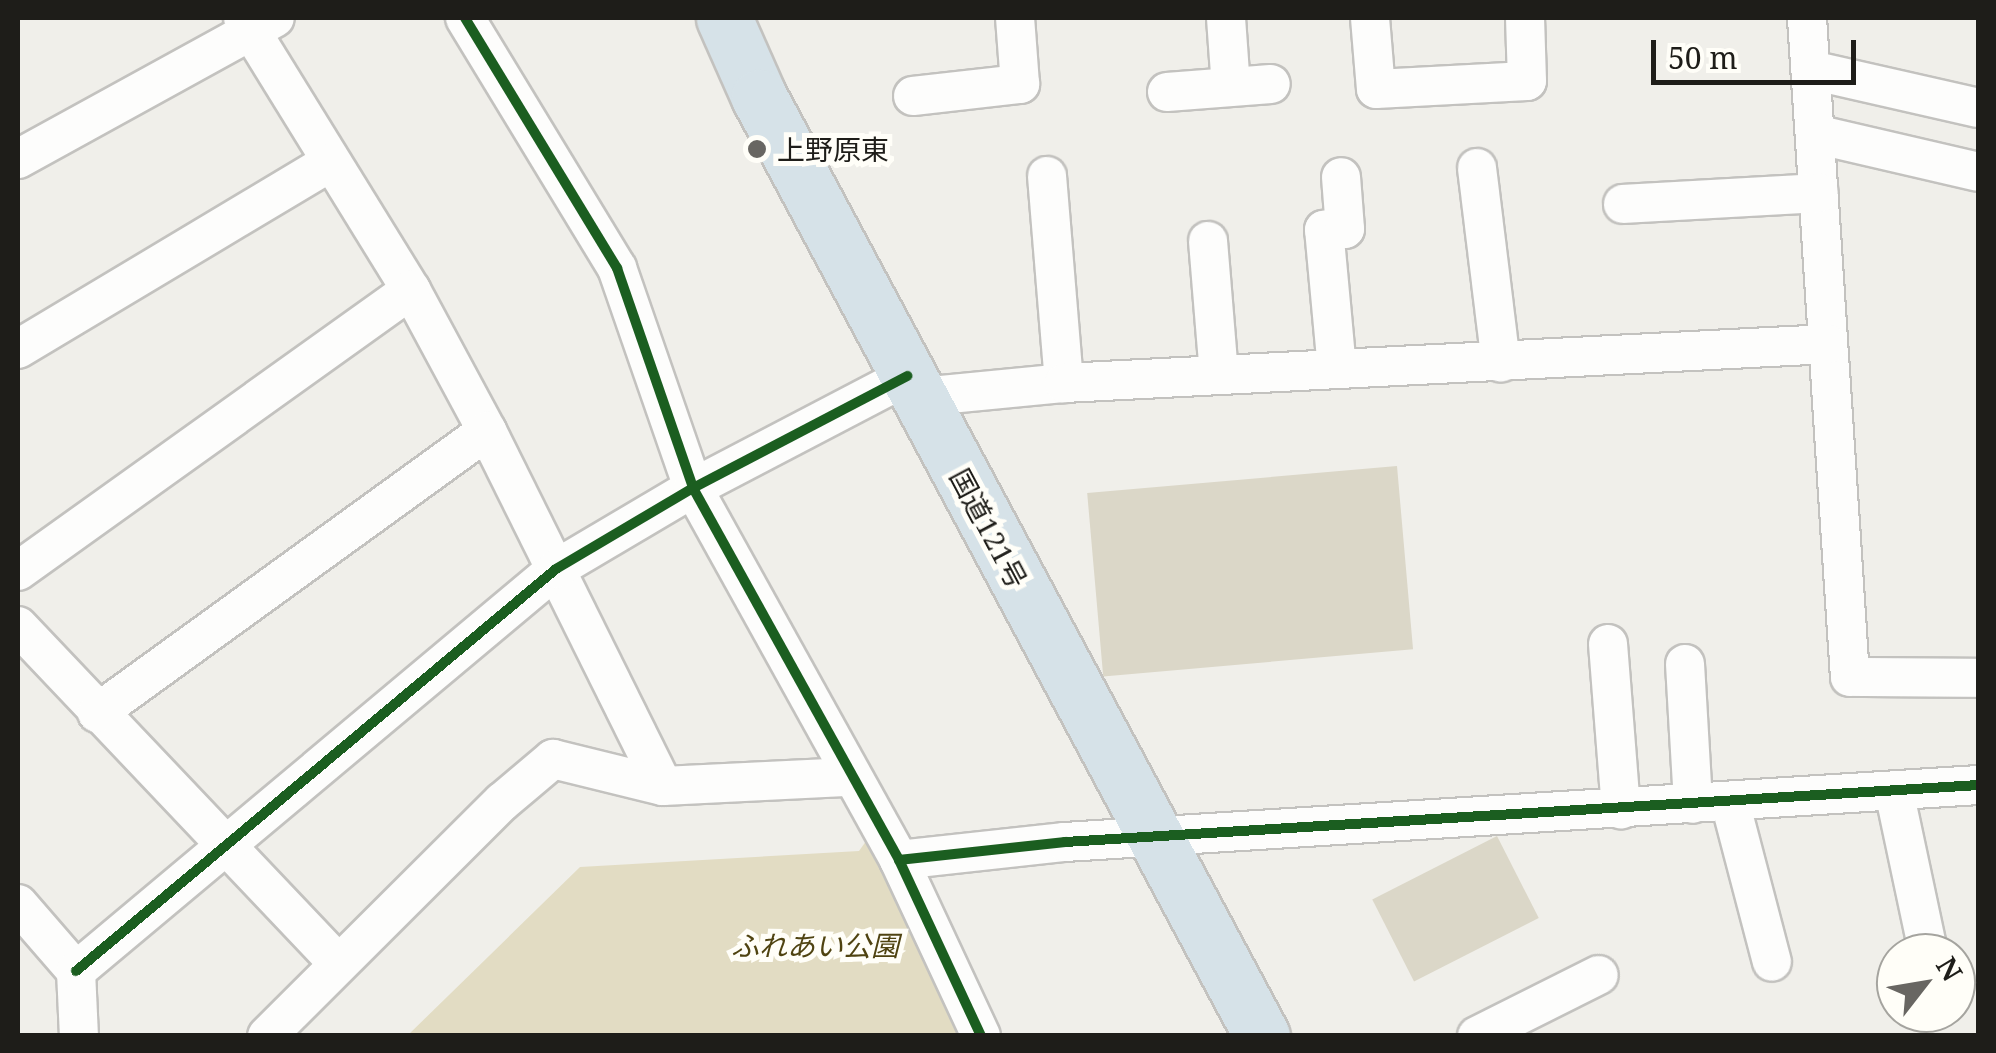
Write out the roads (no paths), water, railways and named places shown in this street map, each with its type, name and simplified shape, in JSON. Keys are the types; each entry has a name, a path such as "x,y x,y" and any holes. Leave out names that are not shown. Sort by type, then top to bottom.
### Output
{"highway":[{"name":"国道121号","path":"724,18 759,97 1262,1036"}],"street":[{"path":"465,18 617,268 693,488 899,860 980,1036"},
{"path":"913,96 1020,84 1016,18"},
{"path":"1226,18 1231,88"},
{"path":"1370,18 1376,89 1527,80 1526,18"},
{"path":"1807,18 1850,677 1978,678"},
{"path":"18,158 256,22 329,162 410,290 487,430 663,786"},
{"path":"1810,70 1978,108"},
{"path":"1167,92 1271,84"},
{"path":"1814,134 1978,172"},
{"path":"18,350 329,162"},
{"path":"1477,168 1501,363"},
{"path":"1047,176 1064,384"},
{"path":"1337,369 1324,230 1344,229 1341,177"},
{"path":"1622,204 1819,194"},
{"path":"1208,241 1219,374"},
{"path":"18,571 410,290"},
{"path":"76,971 556,569 693,488 913,387 1064,384 1828,344"},
{"path":"97,713 487,430"},
{"path":"18,626 338,963"},
{"path":"1608,644 1622,809"},
{"path":"1686,664 1712,803 1772,962"},
{"path":"267,1036 502,802 554,759 663,786 850,777"},
{"path":"899,860 1065,842 1978,785"},
{"path":"1894,791 1924,933"},
{"path":"18,904 76,971 79,1036"},
{"path":"1477,1036 1599,975"}],"place":[{"name":"上野原東","path":"757,149"}],"park label":[{"name":"ふれあい公園","path":"815,945"}]}
